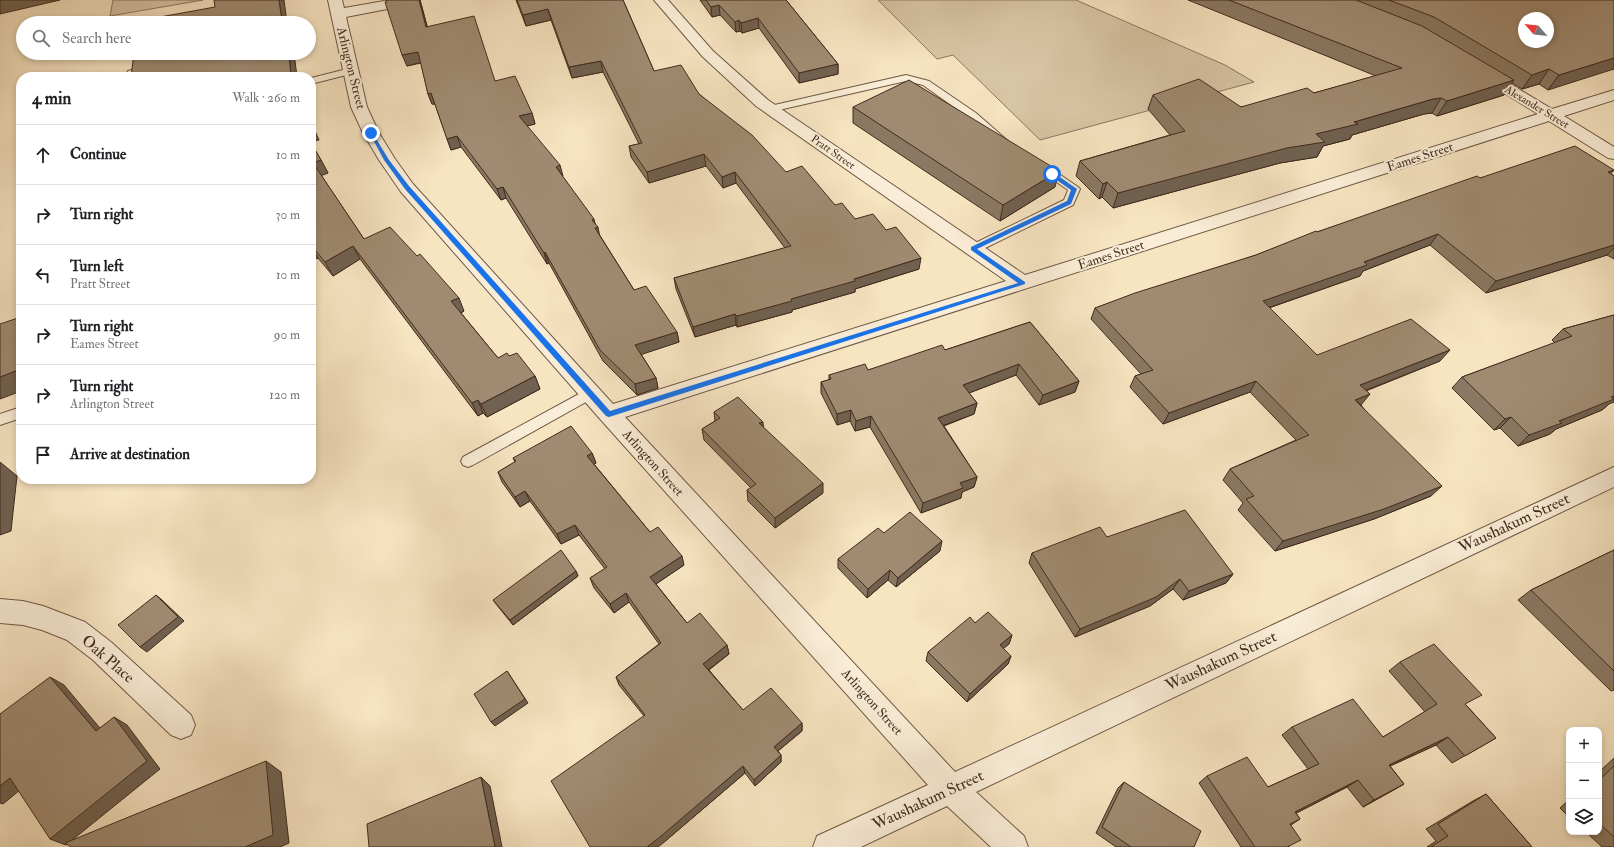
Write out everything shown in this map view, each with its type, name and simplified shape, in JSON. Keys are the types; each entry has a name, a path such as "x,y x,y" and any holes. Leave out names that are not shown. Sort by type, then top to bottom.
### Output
{"street":[{"path":"336,7 413,0"},
{"name":"Pratt Street","path":"661,0 700,47 741,86 770,109 1023,283"},
{"name":"Arlington Street","path":"336,7 359,108 371,133 407,188 609,414 951,789 1013,847"},
{"name":"Alexander Street","path":"1472,67 1614,154"},
{"name":"Eames Street","path":"609,414 1614,95"},
{"name":"Waushakum Street","path":"828,847 1614,476"},
{"name":"Oak Place","path":"0,611 36,617 76,631 102,651 181,724"}],"lane":[{"path":"316,80 351,71"},
{"path":"770,109 906,78 926,83 972,115 1009,145"},
{"path":"973,249 1069,202 1074,189 1034,162"},
{"path":"468,461 590,393"},
{"path":"0,420 16,414"}],"shaded area":[{"path":"113,0 203,0 110,16"},
{"path":"878,0 1076,0 1225,65 1254,82 1040,140 953,55 937,59"}],"building":[{"path":"214,0 279,0 281,16 166,16 215,7"},
{"path":"386,0 419,0 426,27 474,16 495,81 515,76 532,113 519,116 560,165 556,167 594,219 592,220 598,227 595,228 634,290 646,286 677,332 635,345 656,378 635,384 600,350 545,252 544,253 503,187 497,189 457,136 447,139 431,93 428,94 418,52 402,55 385,2 387,2"},
{"path":"517,0 623,0 654,71 681,65 699,94 752,135 786,172 802,166 835,205 842,203 855,219 873,214 886,230 896,227 921,258 854,279 855,281 791,299 792,301 737,316 735,314 693,327 674,278 791,246 735,172 722,177 704,154 647,172 629,146 642,143 601,61 569,67 548,9 523,15"},
{"path":"706,0 786,0 838,64 799,73 758,18 741,23 739,20 735,22 719,5 711,7"},
{"path":"1229,0 1356,0 1422,26 1514,80 1447,101 1441,98 1433,99 1354,122 1358,124 1316,134 1325,142 1287,148 1118,193 1107,182 1103,184 1080,161 1185,131 1153,95 1199,79 1241,107 1307,88 1314,93 1402,68"},
{"path":"1389,0 1614,0 1614,58 1559,75 1549,69 1532,75 1434,17"},
{"path":"133,60 290,60 291,72 132,72"},
{"path":"909,80 1059,171 1003,205 853,107"},
{"path":"1575,146 1614,170 1608,172 1614,176 1614,245 1496,281 1438,234 1364,262 1367,265 1263,301 1317,355 1411,319 1450,350 1360,385 1370,394 1355,400 1442,486 1384,509 1283,541 1246,499 1254,496 1230,469 1309,435 1256,381 1169,413 1135,376 1153,370 1095,308 1135,293 1256,255 1316,231 1317,232 1477,176 1480,178"},
{"path":"316,152 321,160 316,162"},
{"path":"316,167 364,239 390,227 417,256 420,254 459,298 451,301 498,358 507,353 509,356 517,353 535,376 481,404 478,400 472,403 353,246 325,262 316,251"},
{"path":"1614,315 1614,396 1611,397 1614,399 1559,421 1562,423 1529,435 1511,417 1505,419 1462,377 1572,336 1563,329"},
{"path":"16,319 16,371 0,377 0,324"},
{"path":"1030,322 1079,381 1043,395 1019,364 963,385 977,403 938,418 977,477 960,483 963,488 923,503 871,416 856,421 851,410 837,414 821,382 831,379 829,375 865,364 868,370 942,345 945,350"},
{"path":"738,397 763,422 759,423 823,483 775,518 747,490 756,484 702,429 720,418 714,412"},
{"path":"571,426 592,453 587,456 650,532 658,527 682,556 650,577 687,623 700,613 727,645 703,664 743,710 771,688 802,723 774,747 781,755 754,780 743,766 647,847 590,847 551,781 645,715 616,677 661,643 626,593 610,604 590,578 607,567 575,525 557,534 525,491 515,497 498,472 516,461 513,458"},
{"path":"1185,510 1233,574 1189,591 1180,579 1156,597 1080,629 1032,553 1100,527 1107,537"},
{"path":"910,512 942,541 898,578 890,570 868,589 838,559 878,528 884,533"},
{"path":"561,550 576,571 510,620 493,600"},
{"path":"1614,550 1614,671 1531,590"},
{"path":"156,595 178,617 140,647 118,625"},
{"path":"988,612 1012,635 1000,645 1011,656 970,694 928,652 970,617 975,623"},
{"path":"1434,644 1482,695 1465,704 1496,738 1465,756 1448,737 1389,765 1404,784 1374,800 1358,780 1295,812 1300,819 1290,824 1301,840 1287,847 1255,847 1207,776 1247,757 1268,787 1319,764 1292,727 1353,699 1383,737 1437,704 1400,662"},
{"path":"507,671 525,699 491,722 474,694"},
{"path":"50,677 96,731 114,717 147,761 50,839 10,778 0,786 0,714"},
{"path":"266,761 273,835 245,847 71,847 65,843"},
{"path":"1614,766 1614,837 1602,826 1602,777"},
{"path":"481,777 495,847 369,847 367,824"},
{"path":"1124,782 1201,831 1194,847 1131,847 1102,827"},
{"path":"1486,794 1532,847 1431,847 1448,836 1438,824"}],"route":[{"path":"371,133 387,160 407,188 609,414 1023,283 973,249 1069,202 1074,189 1052,174"}]}
